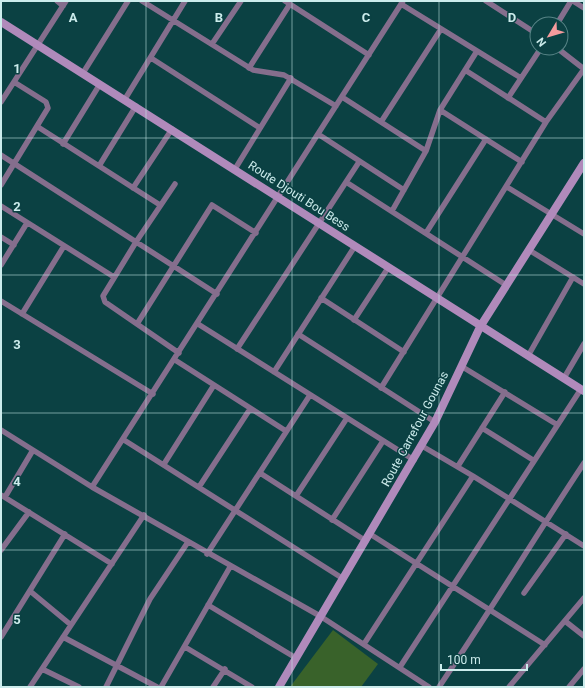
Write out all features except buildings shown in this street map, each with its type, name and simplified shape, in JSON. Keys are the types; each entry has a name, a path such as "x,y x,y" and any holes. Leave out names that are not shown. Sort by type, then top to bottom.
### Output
{"main road":[{"name":"Route Djouti Bou Bess","path":"1,22 136,106 480,327 582,390"},
{"name":"Route Carrefour Gounas","path":"279,687 342,578 422,446 480,327 584,163"}],"street":[{"path":"2,99 65,3 57,1"},
{"path":"83,73 128,1"},
{"path":"142,1 248,68 256,71 284,75 291,78 336,106"},
{"path":"125,99 185,1"},
{"path":"212,44 241,1"},
{"path":"486,1 529,29"},
{"path":"562,16 572,1 584,8"},
{"path":"248,68 287,2 369,55"},
{"path":"92,487 124,440 402,3 441,29 521,78"},
{"path":"381,122 441,29"},
{"path":"392,212 426,151 440,110 477,51"},
{"path":"508,98 536,56"},
{"path":"381,388 546,122 584,69 567,56"},
{"path":"151,58 260,128"},
{"path":"465,70 546,122"},
{"path":"235,170 291,78"},
{"path":"1,185 38,127 49,105 14,82"},
{"path":"63,144 100,84"},
{"path":"342,97 426,151"},
{"path":"99,166 136,106"},
{"path":"440,110 522,162"},
{"path":"38,127 160,205"},
{"path":"133,188 172,130"},
{"path":"318,134 404,190"},
{"path":"426,233 486,139"},
{"path":"1,156 217,294"},
{"path":"237,349 360,162"},
{"path":"346,182 506,286"},
{"path":"175,184 136,242 103,296 104,300 179,353"},
{"path":"507,187 584,234"},
{"path":"137,324 212,205 256,232"},
{"path":"1,206 114,277"},
{"path":"1,265 27,223"},
{"path":"1,237 14,245"},
{"path":"22,314 64,246"},
{"path":"274,372 355,246"},
{"path":"529,250 584,284"},
{"path":"354,320 388,268"},
{"path":"528,356 573,278"},
{"path":"321,298 404,352"},
{"path":"1,301 153,394"},
{"path":"198,324 414,460"},
{"path":"298,334 435,422"},
{"path":"564,378 584,344"},
{"path":"175,360 286,431"},
{"path":"461,366 556,424"},
{"path":"164,464 214,384"},
{"path":"400,667 454,587 508,498 556,424 582,390"},
{"path":"458,466 505,392"},
{"path":"207,554 310,395"},
{"path":"199,487 250,408"},
{"path":"296,496 347,418"},
{"path":"482,428 533,460"},
{"path":"1,430 92,487 144,515 207,554 320,616 429,687"},
{"path":"124,440 342,578"},
{"path":"332,520 383,441"},
{"path":"422,446 458,466 583,544"},
{"path":"33,450 3,496 112,564"},
{"path":"439,687 491,610 545,521 584,463"},
{"path":"260,473 332,520 368,537 416,564 545,645"},
{"path":"364,644 473,476"},
{"path":"1,550 29,512"},
{"path":"30,687 144,515"},
{"path":"1,637 65,534"},
{"path":"524,593 566,534"},
{"path":"106,687 150,599 188,542"},
{"path":"161,687 230,566"},
{"path":"30,591 71,625"},
{"path":"510,687 584,598"},
{"path":"208,605 296,658"},
{"path":"565,621 584,636"},
{"path":"63,637 157,687"},
{"path":"185,647 225,669 252,687"},
{"path":"42,668 79,687"},
{"path":"213,687 225,669"},
{"path":"569,687 584,669"}],"green space":[{"path":"333,630 378,664 361,687 290,687"}]}
